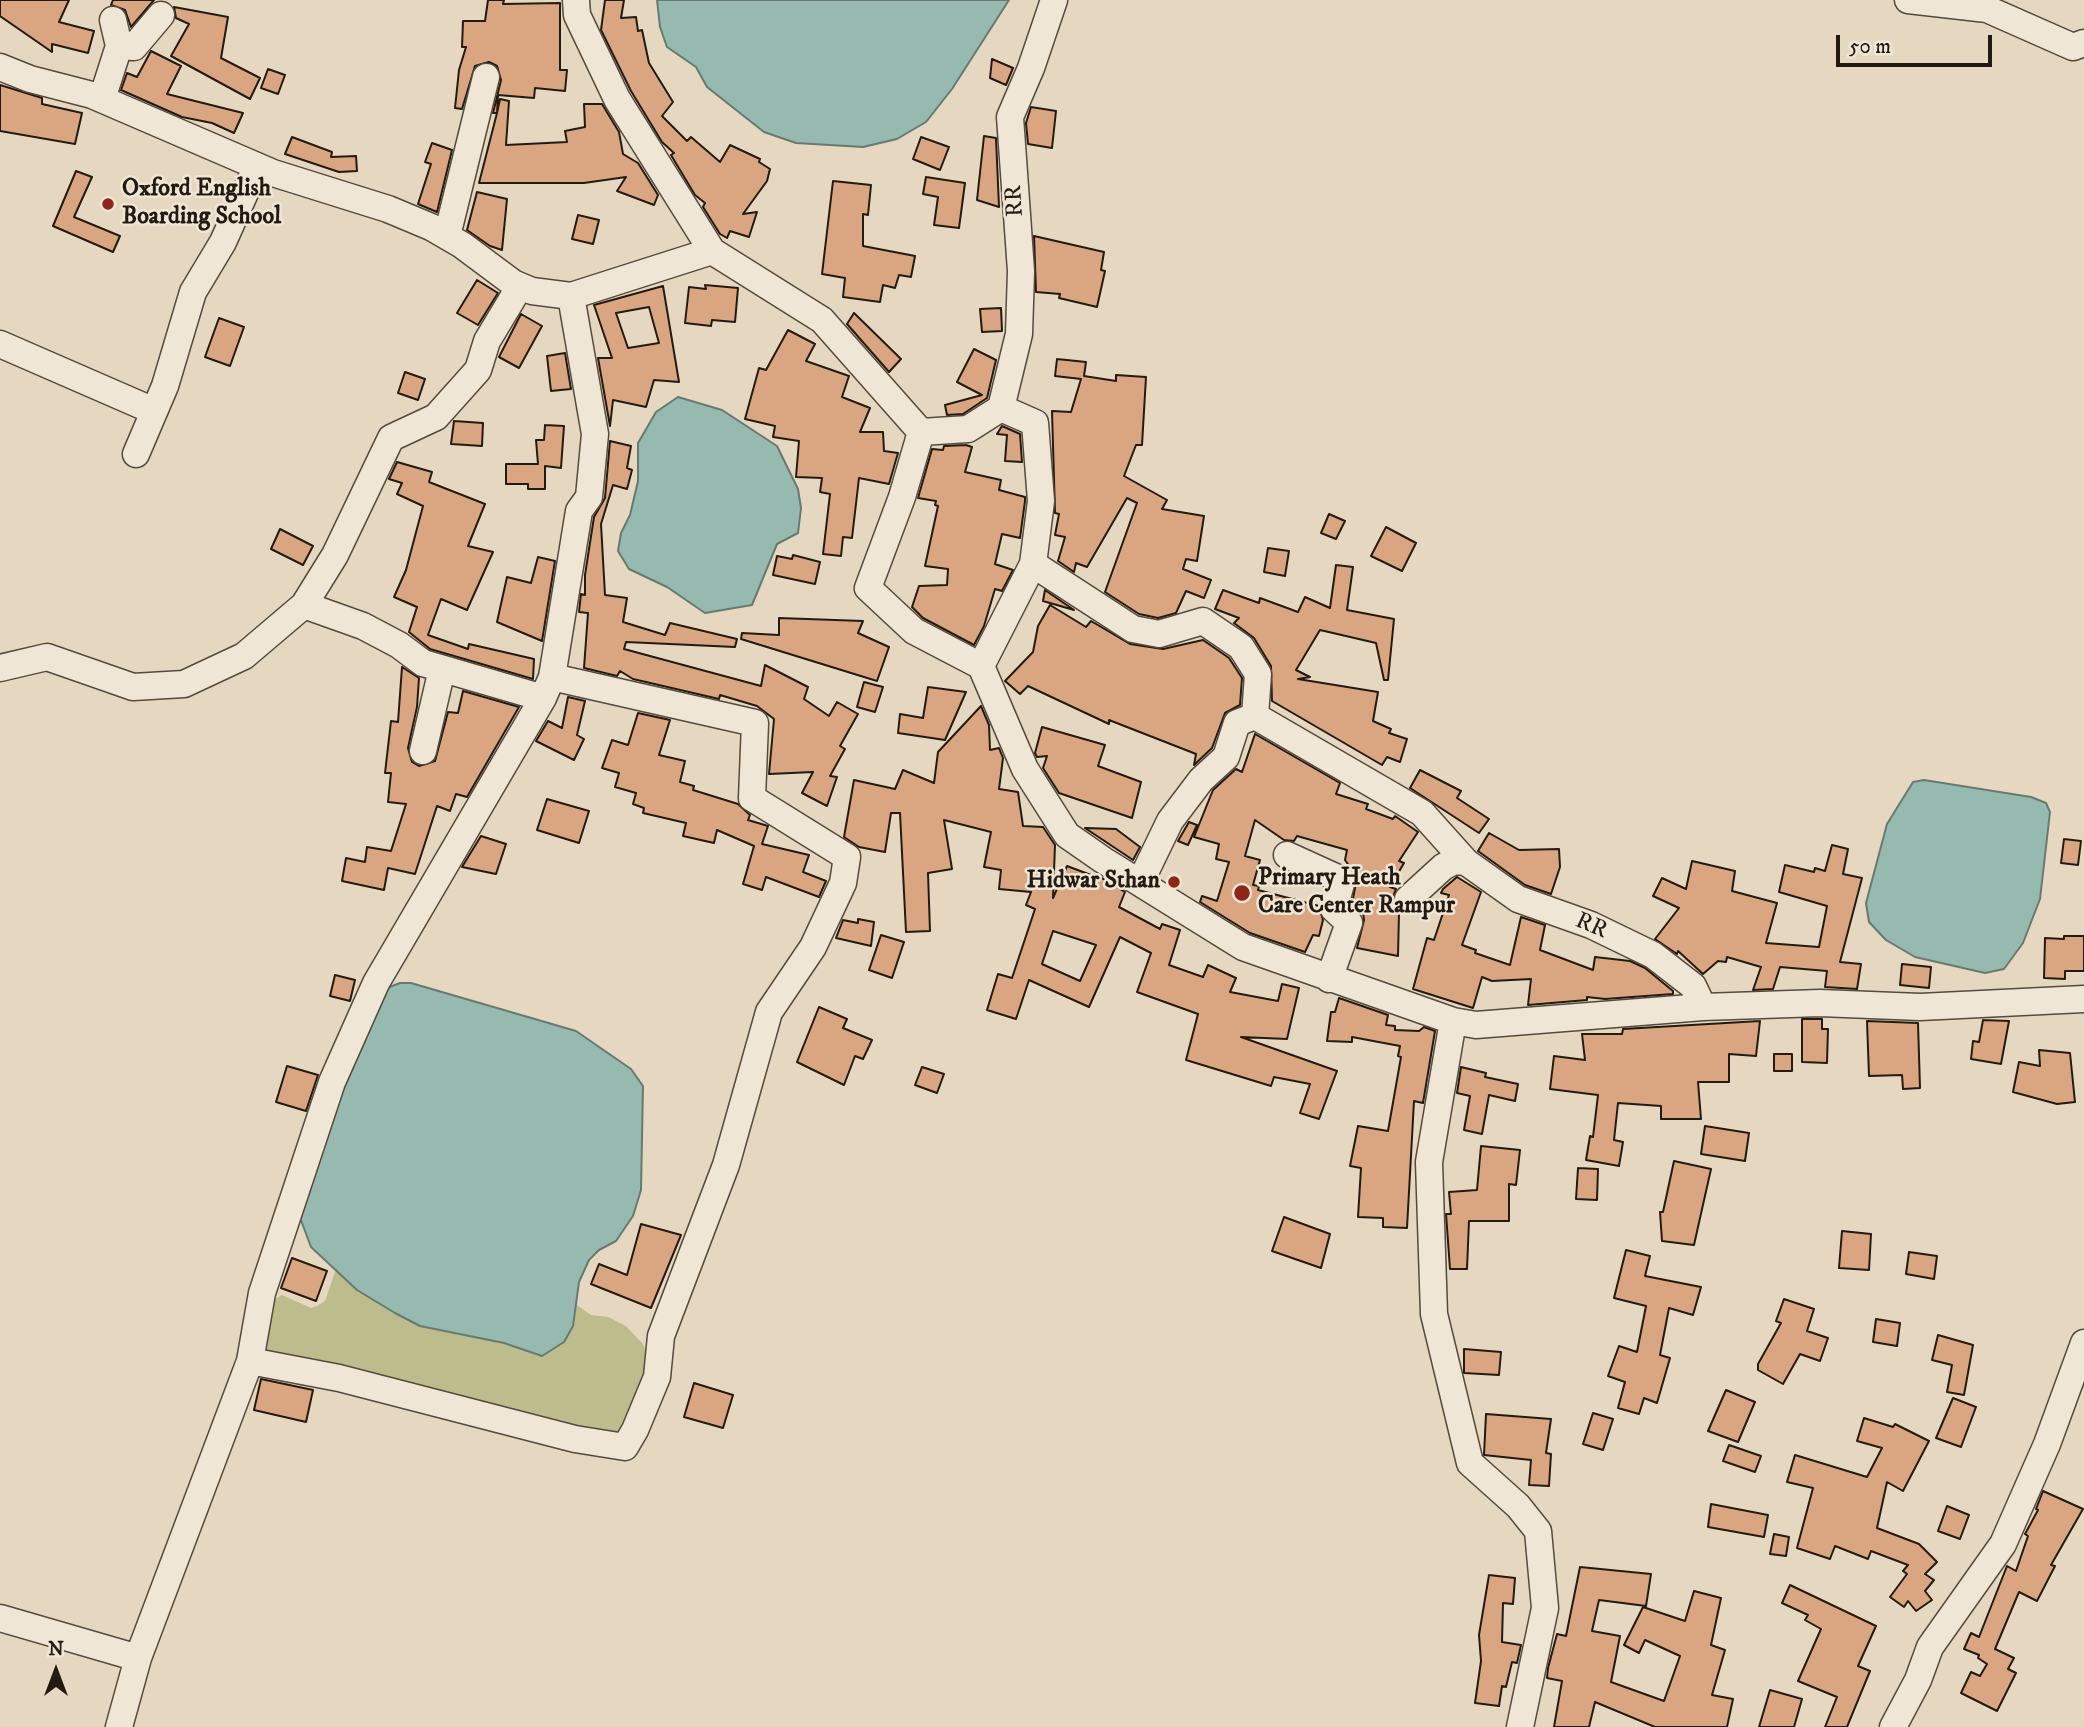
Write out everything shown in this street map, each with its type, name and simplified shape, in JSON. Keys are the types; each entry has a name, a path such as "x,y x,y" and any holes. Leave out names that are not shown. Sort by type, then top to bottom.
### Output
{"street":[{"path":"576,0 577,15 617,99 712,251 822,320 921,432"},
{"name":"RR","path":"1001,408 1019,334 1021,271 1010,117 1031,68 1054,0"},
{"path":"1908,0 1987,9 2073,47 2084,43"},
{"path":"119,46 134,47 161,15"},
{"path":"102,99 119,46 113,20"},
{"path":"0,67 30,79 102,99 257,166 388,209 447,236 520,286 549,295 571,296 712,251"},
{"path":"447,236 486,77"},
{"path":"136,454 165,386 193,292 223,242 257,166"},
{"path":"0,668 47,657 133,687 184,684 244,656 304,606 335,555 391,438 436,417 478,370 487,341 520,286"},
{"path":"118,1727 138,1658 250,1361 262,1293 332,1082 376,983 548,687 579,511 589,497 595,434 571,296"},
{"path":"0,344 154,411"},
{"path":"921,432 968,429 1001,408 1035,423 1041,501 1033,564 981,666"},
{"path":"921,432 902,497 868,587 914,631 981,666 1025,769 1067,835 1243,947 1453,1021 1476,1025 1703,1007 1820,1003 1920,1007 2084,999"},
{"path":"1033,564 1133,629 1159,634 1203,621 1241,647 1258,674 1255,716 1237,723 1226,757 1201,780 1170,821 1140,883"},
{"path":"250,1361 339,1378 575,1439 625,1447 657,1377 661,1336 726,1165 769,1012 813,947 843,883 847,857 752,798 755,723 442,669 423,663 399,645 363,626 304,606"},
{"path":"423,751 442,669"},
{"name":"RR","path":"1255,716 1335,759 1422,813 1466,862 1518,899 1591,925 1653,955 1693,986 1703,1007"},
{"path":"1287,855 1342,880 1334,909 1349,923 1329,979"},
{"path":"1408,898 1443,867 1454,861 1466,862"},
{"path":"1453,1021 1429,1162 1434,1314 1471,1463 1518,1506 1538,1531 1545,1608 1520,1727"},
{"path":"1893,1727 1918,1679 1930,1647 2003,1544 2047,1444 2084,1343"},
{"path":"0,1618 138,1658"}],"shaded area":[{"path":"336,1269 357,1290 420,1326 504,1343 542,1356 573,1326 577,1305 591,1315 608,1317 626,1326 643,1344 651,1367 617,1447 262,1353 273,1300 282,1295 311,1308 317,1306 325,1301"}],"water":[{"path":"657,0 1009,0 952,89 926,122 897,139 863,147 796,143 764,132 707,87 696,67 667,47 660,27"},
{"path":"678,397 722,410 777,446 798,489 801,508 798,533 777,544 752,605 705,613 667,587 629,569 618,551 638,481 638,443 656,412"},
{"path":"1924,780 2031,797 2046,803 2050,812 2040,899 2023,943 2004,969 1985,973 1915,957 1886,940 1869,922 1866,903 1887,824 1913,782"},
{"path":"400,983 411,983 576,1031 631,1069 643,1086 641,1190 633,1216 616,1241 599,1250 589,1260 579,1282 573,1326 564,1342 542,1356 504,1343 420,1326 357,1290 311,1247 299,1215 350,1058 384,989"}],"building":[{"path":"0,0 69,0 59,22 94,31 88,53 52,44 52,52 0,16"},
{"path":"113,0 154,0 131,27 125,10 111,5"},
{"path":"488,0 504,0 503,4 560,3 560,70 567,70 565,91 535,88 534,98 498,95 497,113 493,113 501,80 497,66 489,62 475,66 462,109 455,108 459,70 466,47 462,47 463,21 485,21"},
{"path":"605,0 624,0 621,18 636,17 638,31 642,30 649,63 673,102 662,116 687,141 691,137 720,162 730,145 760,159 759,162 770,169 767,181 743,214 757,212 749,237 730,231 727,238 720,234 703,207 705,203 695,195 671,155 674,153 662,142 631,91 601,30"},
{"path":"174,7 228,17 221,58 260,78 250,99 171,56 189,24 176,18"},
{"path":"151,51 181,66 167,94 243,113 234,133 212,123 182,117 121,90 127,73 137,77"},
{"path":"992,59 1013,68 1006,85 990,78"},
{"path":"268,69 285,75 278,94 261,88"},
{"path":"0,85 42,98 42,104 82,113 75,144 0,131"},
{"path":"500,99 509,101 506,145 567,142 565,131 585,127 584,104 602,104 619,132 623,154 638,163 658,195 654,205 617,191 626,177 584,183 479,183"},
{"path":"1031,107 1056,111 1052,148 1028,144 1026,123"},
{"path":"984,136 996,138 999,207 977,200"},
{"path":"292,137 332,152 331,157 356,156 357,171 339,172 285,154"},
{"path":"921,137 949,147 940,170 913,159"},
{"path":"432,143 452,150 437,212 418,204 431,164 425,162"},
{"path":"76,171 92,177 74,217 120,236 113,252 53,226"},
{"path":"926,177 965,183 959,228 934,225 938,197 923,194"},
{"path":"833,181 871,185 868,215 863,214 863,246 915,256 911,277 899,275 895,288 883,285 880,302 843,297 845,278 822,274"},
{"path":"477,192 507,199 502,250 490,246 467,230"},
{"path":"578,215 599,220 593,244 572,239"},
{"path":"1034,236 1104,252 1101,270 1105,271 1097,307 1059,298 1060,294 1036,292"},
{"path":"477,280 498,293 478,325 457,313"},
{"path":"705,285 738,288 735,322 712,320 711,326 685,323 689,287 706,289"},
{"path":"663,286 679,382 654,380 646,407 613,400 610,426 598,358 612,358 594,305","holes":["649,307 659,343 628,348 616,313"]},
{"path":"1001,308 1002,331 982,332 980,309"},
{"path":"854,313 901,359 889,372 847,324"},
{"path":"521,314 542,326 519,368 499,357"},
{"path":"219,318 244,327 230,366 205,357"},
{"path":"788,330 815,344 806,361 849,376 842,397 870,408 860,432 883,432 884,451 898,453 889,484 859,478 852,538 843,537 841,556 823,554 830,494 820,492 822,478 796,477 799,441 773,437 775,426 745,419 759,368 766,370"},
{"path":"974,349 996,360 987,398 963,414 947,415 945,405 982,395 957,382"},
{"path":"565,353 571,389 551,391 547,356"},
{"path":"1057,359 1086,362 1084,376 1116,381 1116,375 1146,377 1142,445 1136,445 1124,476 1167,500 1162,509 1204,516 1197,561 1186,559 1183,569 1211,580 1204,598 1186,591 1176,613 1158,618 1139,614 1105,592 1137,503 1127,498 1087,567 1076,563 1074,572 1058,561 1065,537 1055,535 1059,514 1055,513 1052,411 1071,412 1081,379 1055,376"},
{"path":"405,372 425,379 418,400 398,393"},
{"path":"454,421 483,423 482,446 451,444"},
{"path":"545,425 564,426 561,468 545,466 545,489 528,489 528,484 506,484 506,464 538,464 536,440 544,440"},
{"path":"1002,426 1020,434 1022,462 1005,461 1007,435 997,434"},
{"path":"610,441 631,446 627,468 632,470 627,489 613,485 601,524 605,595 627,598 623,622 665,635 670,623 737,639 735,647 626,642 624,649 761,686 765,665 808,687 804,699 829,716 837,702 858,714 840,746 845,749 830,776 837,777 827,806 802,793 813,772 769,774 774,719 757,706 720,695 719,699 633,679 620,671 617,676 584,668 588,613 579,612 581,594 585,595 585,575 594,517 605,498"},
{"path":"944,446 972,447 965,472 1001,480 999,490 1025,497 1020,538 1002,534 995,564 1013,570 1002,591 995,589 984,626 974,645 923,618 912,607 919,586 947,585 948,569 925,566 938,506 935,505 936,501 918,498 932,449 943,450"},
{"path":"397,462 432,472 429,482 485,504 468,546 493,552 467,610 441,599 428,635 468,649 469,644 534,659 533,679 430,649 409,632 417,607 394,597 406,570 423,506 397,494 402,483 389,479"},
{"path":"1329,514 1345,521 1336,539 1321,533"},
{"path":"1386,527 1416,543 1402,571 1371,556"},
{"path":"280,529 313,546 303,565 271,549"},
{"path":"1268,548 1289,551 1285,576 1264,572"},
{"path":"793,555 820,562 815,584 773,575 777,556 792,559"},
{"path":"538,557 555,561 542,641 497,622 507,577 531,583"},
{"path":"1336,565 1353,567 1347,610 1394,619 1388,680 1384,680 1376,643 1320,630 1296,670 1310,677 1298,679 1378,692 1373,721 1391,729 1389,733 1407,739 1400,762 1387,757 1382,765 1272,701 1271,666 1254,638 1234,623 1239,618 1215,609 1223,590 1259,603 1260,598 1298,612 1305,597 1330,608"},
{"path":"1045,590 1074,610 1043,601"},
{"path":"1050,605 1086,627 1091,621 1130,644 1163,649 1203,640 1229,658 1242,678 1240,705 1225,713 1212,748 1194,765 1196,754 1109,720 1109,724 1028,686 1020,694 1005,681 1033,652 1038,626"},
{"path":"779,618 863,621 858,633 889,647 877,681 741,639 742,633 779,635"},
{"path":"402,667 419,678 417,707 408,748 412,762 419,766 435,761 448,712 458,713 463,691 519,707 467,797 456,794 450,811 437,806 415,874 388,868 384,890 342,881 346,858 365,862 367,847 391,851 406,804 388,802 391,773 385,773 391,721 398,722"},
{"path":"864,682 883,687 875,712 857,707"},
{"path":"928,687 966,692 945,740 898,733 900,714 923,718"},
{"path":"568,697 585,701 577,735 584,739 574,760 536,741 548,721 562,728"},
{"path":"981,706 989,725 990,750 999,748 1003,758 999,789 1018,792 1023,826 1043,827 1055,845 1053,898 1067,866 1095,874 1125,892 1119,907 1160,929 1162,924 1180,930 1169,965 1203,977 1208,965 1236,978 1230,992 1278,1001 1282,984 1299,988 1287,1039 1241,1037 1337,1071 1319,1119 1300,1113 1310,1084 1274,1077 1271,1086 1186,1060 1198,1014 1137,992 1151,953 1120,937 1089,1007 1029,980 1016,1019 987,1010 998,974 1012,978 1035,909 1026,905 1031,892 999,889 1001,870 984,867 991,832 944,820 952,869 928,873 930,931 906,932 900,813 891,813 885,852 859,847 844,837 854,780 895,789 903,770 934,783 938,752","holes":["1053,931 1096,945 1080,981 1042,964"]},
{"path":"638,713 670,720 659,755 685,761 680,782 694,786 693,790 738,804 750,815 748,820 768,826 762,844 809,855 803,872 826,881 819,897 766,877 762,890 743,884 754,846 717,830 714,843 683,836 686,823 643,813 644,808 633,804 636,793 615,787 619,773 602,768 612,740 628,745"},
{"path":"1042,727 1105,745 1098,766 1141,782 1132,818 1059,793 1043,768 1047,756 1037,757 1035,753"},
{"path":"1255,734 1340,783 1336,794 1368,804 1366,809 1393,819 1395,816 1418,832 1399,861 1404,863 1390,887 1396,889 1387,912 1399,913 1398,956 1357,948 1364,920 1363,912 1352,904 1357,877 1345,860 1347,850 1297,836 1294,841 1284,840 1255,820 1245,856 1260,860 1253,885 1259,886 1258,890 1319,906 1323,920 1319,936 1313,935 1305,952 1250,933 1200,902 1202,896 1217,901 1229,862 1216,859 1219,844 1194,837 1213,790 1236,769 1242,772"},
{"path":"1420,770 1461,791 1457,798 1489,819 1479,833 1410,788"},
{"path":"547,799 589,811 579,843 537,830"},
{"path":"1189,822 1197,825 1188,845 1178,841"},
{"path":"1085,828 1116,829 1140,847 1133,860"},
{"path":"1489,833 1519,850 1559,849 1560,867 1551,894 1525,885 1478,851"},
{"path":"481,836 506,844 496,874 462,867"},
{"path":"2064,839 2081,841 2078,865 2061,863"},
{"path":"1832,845 1848,849 1843,874 1862,878 1840,962 1861,964 1857,989 1825,987 1827,971 1780,967 1773,989 1753,990 1761,967 1727,957 1726,962 1718,961 1703,974 1678,951 1677,954 1655,939 1679,908 1653,896 1662,878 1686,889 1692,861 1735,871 1732,891 1777,903 1766,943 1819,947 1827,906 1779,892 1785,865 1814,872 1815,868 1825,871"},
{"path":"1457,877 1481,892 1462,945 1476,950 1475,953 1510,965 1521,917 1545,925 1540,950 1593,970 1595,957 1630,961 1645,968 1673,991 1673,994 1605,999 1587,997 1587,1000 1528,1005 1531,979 1492,981 1482,977 1473,1008 1413,989 1427,938 1434,940 1449,895 1441,893"},
{"path":"858,919 874,922 871,946 836,938 843,920 858,923"},
{"path":"881,935 904,942 892,978 869,970"},
{"path":"2064,936 2084,936 2084,971 2065,971 2065,979 2044,978 2045,938 2064,939"},
{"path":"1902,964 1931,967 1929,988 1900,985"},
{"path":"335,975 355,980 350,1001 330,996"},
{"path":"1339,998 1388,1015 1386,1025 1395,1026 1395,1030 1419,1031 1424,1027 1435,1031 1423,1103 1414,1101 1407,1228 1383,1227 1383,1218 1358,1217 1361,1168 1350,1166 1358,1126 1388,1131 1401,1057 1398,1056 1400,1046 1352,1037 1352,1042 1327,1041 1331,1012 1335,1012"},
{"path":"819,1007 847,1019 843,1028 872,1040 863,1059 855,1056 844,1085 797,1062"},
{"path":"1802,1019 1822,1019 1822,1029 1828,1029 1827,1063 1802,1062"},
{"path":"1983,1020 2009,1021 2001,1064 1971,1059 1973,1041 1979,1042"},
{"path":"1760,1021 1756,1056 1729,1054 1729,1082 1698,1082 1701,1119 1661,1119 1661,1106 1618,1103 1614,1140 1623,1142 1619,1166 1586,1160 1590,1136 1593,1137 1598,1095 1550,1089 1554,1056 1585,1060 1582,1034 1622,1034 1623,1029"},
{"path":"1867,1021 1918,1023 1920,1088 1903,1089 1902,1075 1869,1076"},
{"path":"2039,1050 2070,1053 2075,1102 2057,1104 2013,1092 2019,1062 2040,1066"},
{"path":"1774,1054 1792,1054 1792,1071 1774,1071"},
{"path":"287,1066 318,1075 306,1111 276,1102"},
{"path":"922,1067 944,1074 937,1093 915,1085"},
{"path":"1461,1067 1486,1073 1485,1077 1518,1084 1515,1101 1489,1095 1482,1134 1464,1130 1470,1096 1457,1093"},
{"path":"1705,1126 1749,1133 1745,1161 1701,1154"},
{"path":"1481,1146 1520,1150 1516,1185 1509,1184 1509,1221 1469,1221 1467,1269 1450,1269 1446,1214 1451,1214 1449,1192 1477,1190"},
{"path":"1674,1161 1711,1169 1694,1245 1662,1241 1660,1212 1663,1212"},
{"path":"1578,1168 1598,1169 1597,1200 1576,1199"},
{"path":"1284,1217 1330,1234 1321,1268 1272,1251"},
{"path":"641,1224 681,1235 651,1308 591,1284 599,1264 627,1275"},
{"path":"1842,1231 1871,1234 1869,1270 1839,1268"},
{"path":"1626,1250 1650,1256 1645,1276 1701,1287 1693,1315 1669,1308 1660,1355 1670,1358 1657,1403 1644,1398 1639,1414 1618,1408 1625,1382 1608,1376 1619,1346 1637,1352 1646,1306 1614,1298"},
{"path":"1909,1252 1937,1256 1934,1279 1906,1274"},
{"path":"292,1258 327,1271 316,1301 281,1288"},
{"path":"1784,1299 1814,1309 1807,1331 1828,1338 1820,1361 1800,1354 1783,1384 1758,1370 1758,1364 1781,1323 1776,1321"},
{"path":"1876,1319 1900,1323 1897,1346 1873,1342"},
{"path":"1938,1335 1973,1345 1964,1395 1947,1392 1952,1365 1932,1360"},
{"path":"1464,1349 1501,1352 1499,1375 1464,1373"},
{"path":"261,1379 313,1390 306,1422 254,1410"},
{"path":"694,1383 733,1395 723,1428 684,1417"},
{"path":"1726,1390 1755,1402 1738,1442 1708,1431"},
{"path":"1953,1398 1976,1407 1961,1447 1936,1438"},
{"path":"1593,1413 1613,1419 1603,1450 1583,1444"},
{"path":"1486,1414 1551,1419 1546,1453 1551,1454 1549,1486 1529,1485 1531,1460 1484,1455"},
{"path":"1864,1418 1893,1427 1895,1424 1929,1441 1903,1491 1887,1482 1877,1528 1919,1544 1937,1562 1925,1574 1934,1580 1925,1591 1932,1600 1916,1611 1908,1601 1904,1607 1890,1597 1907,1574 1903,1571 1908,1565 1871,1551 1868,1559 1835,1546 1830,1559 1797,1548 1813,1488 1787,1482 1795,1455 1867,1477 1882,1448 1857,1441"},
{"path":"1729,1445 1761,1456 1755,1472 1723,1461"},
{"path":"2043,1491 2083,1509 2051,1565 2055,1566 2037,1601 2019,1592 1995,1649 2014,1658 2008,1669 2016,1673 1997,1711 1961,1693 1971,1672 1980,1676 1987,1664 1978,1658 1979,1655 1964,1649 1971,1633 1979,1637 2007,1566 2016,1571 2028,1536 2025,1534 2038,1510 2036,1509"},
{"path":"1711,1504 1768,1515 1764,1537 1708,1527"},
{"path":"1947,1506 1969,1515 1960,1539 1938,1531"},
{"path":"1774,1534 1789,1537 1786,1556 1770,1554"},
{"path":"1580,1567 1651,1574 1646,1606 1599,1600 1592,1631 1620,1636 1611,1682 1664,1701 1680,1656 1645,1640 1639,1653 1624,1645 1643,1607 1685,1621 1694,1591 1721,1598 1711,1645 1725,1650 1712,1695 1733,1699 1727,1727 1655,1727 1595,1702 1589,1727 1554,1727 1562,1681 1547,1678 1548,1668 1557,1634 1566,1636"},
{"path":"1489,1575 1515,1578 1513,1604 1503,1603 1502,1642 1521,1645 1517,1663 1512,1662 1506,1687 1502,1686 1499,1706 1475,1703 1481,1661 1479,1635"},
{"path":"1790,1585 1876,1626 1858,1666 1870,1671 1847,1727 1825,1727 1837,1697 1798,1681 1821,1629 1805,1620 1808,1615 1782,1603"},
{"path":"1770,1690 1802,1699 1794,1727 1759,1727"}],"place":[{"name":"Oxford English Boarding School","path":"108,204"},
{"name":"Hidwar Sthan","path":"1174,882"},
{"name":"Primary Heath Care Center Rampur","path":"1242,893"}]}
